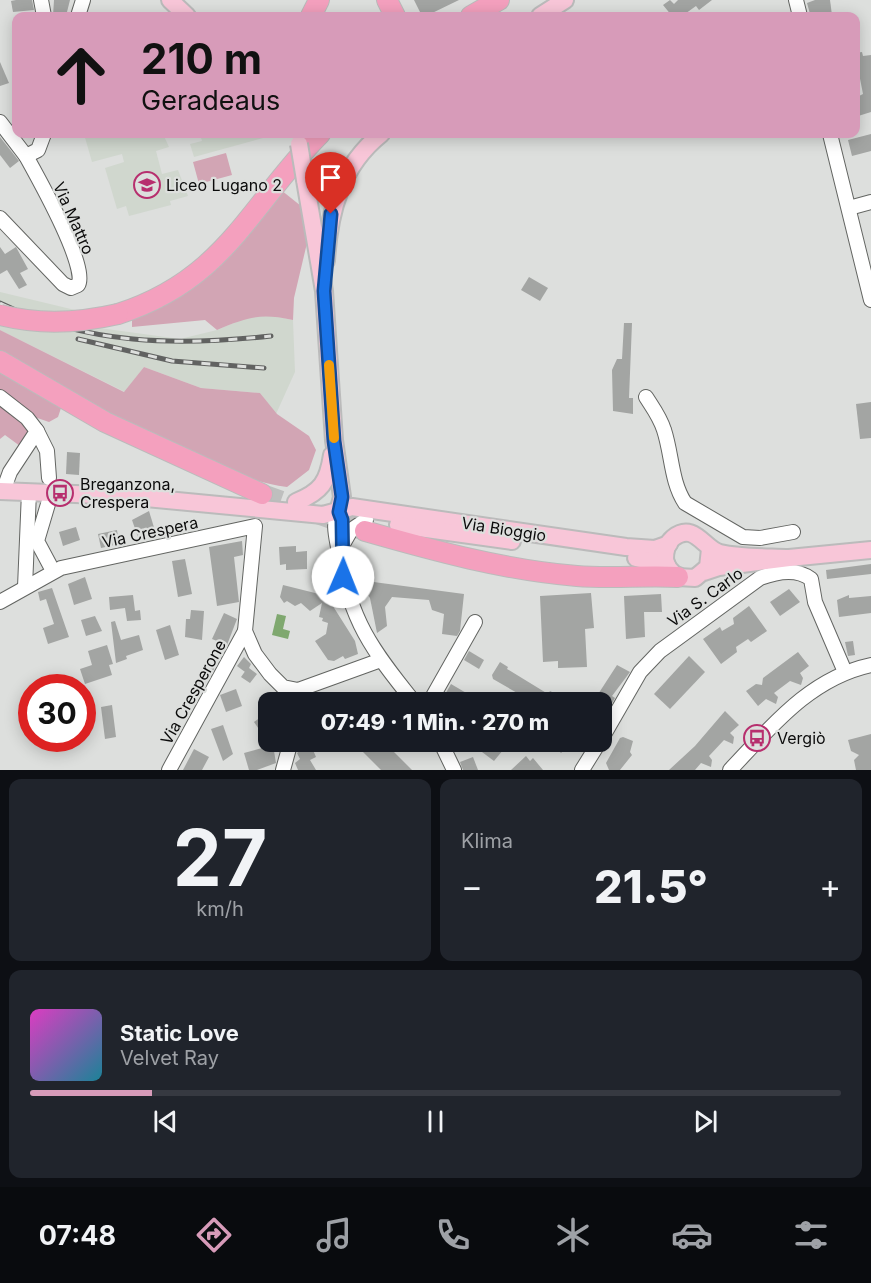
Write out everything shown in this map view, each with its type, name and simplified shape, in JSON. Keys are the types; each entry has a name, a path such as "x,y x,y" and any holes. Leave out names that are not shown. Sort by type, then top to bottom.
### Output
{"highway":[{"path":"478,12 499,0"},
{"path":"0,315 53,322 85,320 118,314 161,297 210,264 317,138"},
{"path":"0,361 114,426 262,494"},
{"path":"366,525 468,559 530,571 579,576 673,571"}],"main road":[{"path":"170,0 183,12"},
{"path":"546,12 564,0"},
{"path":"298,138 324,291 334,441 334,496 339,512"},
{"path":"324,291 328,231 335,199 349,170 377,138"},
{"path":"334,441 342,504 339,512"},
{"path":"296,502 313,494 329,474 334,441"},
{"path":"339,478 363,499 439,518"},
{"name":"Via Bioggio","path":"2,491 214,497 326,505 366,525 656,560 689,579 718,567 871,550"},
{"name":"Via Bioggio","path":"125,496 323,515 352,507 626,547 655,549 669,544 686,533 699,536"},
{"path":"699,536 710,549 710,561 704,572"},
{"path":"669,544 665,558 673,571"},
{"name":"Via Bioggio","path":"710,549 722,554 789,558"}],"street":[{"name":"Via Mattro","path":"0,122 12,138"},
{"name":"Via Mattro","path":"0,218 63,284 71,288 81,282 81,275 61,220 26,156 12,138"},
{"path":"26,156 38,150 42,138"},
{"path":"831,138 871,300"},
{"path":"849,208 871,202"},
{"path":"0,397 37,431 47,451 49,478"},
{"path":"646,397 658,414 665,431 679,494 685,503 735,534 752,538 793,532"},
{"path":"2,491 10,472 37,431"},
{"path":"25,587 29,492"},
{"path":"48,504 37,541 53,572"},
{"path":"339,512 342,520 343,577"},
{"path":"339,512 335,523 343,577 354,616 381,660 406,692"},
{"path":"699,536 711,519"},
{"path":"343,544 351,530 366,525"},
{"name":"Via Crespera","path":"0,602 53,572 255,526"},
{"name":"Via Cresperone","path":"169,770 245,631 255,526"},
{"name":"Via S. Carlo","path":"612,721 640,672 660,651 760,578 770,574 803,573 811,579 815,602 845,672"},
{"path":"435,692 475,622"},
{"name":"Via Cresperone","path":"245,631 262,665 283,687"},
{"path":"283,692 283,687 298,690 308,688 381,660"},
{"path":"730,770 800,699 845,672 871,665"},
{"path":"283,770 288,752"},
{"path":"445,752 453,770"},
{"name":"Via S. Carlo","path":"582,770 593,752"}],"shaded area":[{"name":"Liceo Lugano 2","path":"85,138 165,138 169,147 156,151 162,174 178,170 188,196 170,201 171,205 129,216 126,206 117,209 105,168 124,162 122,154 92,162"},
{"path":"201,138 263,138 194,157 190,144 202,141"},
{"path":"226,153 232,175 199,184 193,162"},
{"path":"281,190 301,206 307,243 294,298 293,320 272,317 254,318 217,330 205,320 132,327 132,316"},
{"path":"0,292 75,310 92,327 180,339 217,330 250,316 270,315 293,320 295,372 276,414 260,393 201,388 144,367 125,392 0,330"},
{"path":"0,330 124,392 144,367 201,388 260,393 277,414 309,436 316,450 309,470 287,487 243,476 201,460 108,413 0,352"},
{"path":"0,368 62,405 58,417 49,422 17,411 30,432 20,446 5,435 0,439"},
{"path":"277,614 286,616 283,629 290,631 288,639 272,635"}],"building":[{"path":"32,0 34,10 13,12 11,1"},
{"path":"54,0 70,0 67,12 53,12"},
{"path":"414,0 459,0 434,12 420,12"},
{"path":"670,0 674,4 678,0 712,0 699,10 696,6 688,12 669,12 663,5"},
{"path":"815,0 830,0 832,12 809,12 807,3"},
{"path":"860,52 863,56 871,55 871,112 860,115 860,96 863,94 860,79"},
{"path":"0,62 9,83 0,86"},
{"path":"871,134 871,151 852,156 848,140"},
{"path":"0,137 19,161 10,168 0,155"},
{"path":"0,247 5,254 16,247 28,269 20,273 27,285 19,289 7,270 0,274"},
{"path":"529,277 548,288 540,301 521,290"},
{"path":"624,323 632,323 629,398 633,398 633,414 613,411 612,370 617,359 622,359"},
{"path":"871,402 871,438 860,439 856,404"},
{"path":"67,452 80,453 79,475 66,474"},
{"path":"149,511 156,534 139,540 132,520"},
{"path":"76,527 80,540 63,546 59,532"},
{"path":"117,530 119,544 101,548 98,534"},
{"path":"242,541 243,555 234,557 239,602 217,606 209,547"},
{"path":"296,546 296,552 307,551 307,569 286,570 286,564 280,565 279,547"},
{"path":"185,559 192,594 178,597 172,561"},
{"path":"871,564 871,574 827,579 826,570"},
{"path":"85,577 92,599 74,605 68,584"},
{"path":"366,581 464,594 460,631 457,636 442,634 444,614 432,610 429,600 392,597 385,607 387,626 377,633 370,598 362,587"},
{"path":"283,585 319,594 325,590 333,596 331,603 355,641 358,654 345,659 343,656 334,661 328,660 315,641 326,634 328,623 319,617 322,603 310,611 301,603 295,606 287,601 284,603 280,597"},
{"path":"52,588 69,637 48,644 43,628 54,624 46,599 40,601 38,592"},
{"path":"789,589 800,602 780,616 770,602"},
{"path":"591,593 594,628 585,629 587,667 558,668 558,661 543,662 540,596"},
{"path":"661,594 662,612 644,612 645,637 626,639 624,596"},
{"path":"133,595 135,611 140,610 141,620 127,621 125,608 110,610 109,597"},
{"path":"849,595 849,598 871,596 871,613 839,617 837,600"},
{"path":"749,606 767,631 751,642 748,639 736,647 737,652 721,664 703,639 720,627 722,631 734,624 733,618"},
{"path":"191,610 204,611 202,640 185,637 186,619 190,619"},
{"path":"224,613 237,619 227,645 212,639"},
{"path":"95,616 102,631 86,636 81,620"},
{"path":"115,621 121,640 139,635 143,650 126,656 127,659 116,663 111,622"},
{"path":"170,625 179,655 165,660 156,630"},
{"path":"853,641 855,655 848,656 845,642"},
{"path":"107,645 113,664 109,665 112,675 96,680 96,674 82,674 80,669 92,665 88,651"},
{"path":"469,651 484,660 479,669 464,660"},
{"path":"798,652 809,666 800,673 803,678 801,685 790,681 774,693 778,697 776,704 766,699 758,706 746,691 756,684 762,685 763,678"},
{"path":"689,656 705,672 670,709 654,694"},
{"path":"244,657 251,664 249,668 257,674 250,683 241,677 245,672 237,666"},
{"path":"500,662 508,667 507,669 545,692 516,692 493,679 492,675"},
{"path":"212,663 214,669 200,691 198,686 195,687 206,665"},
{"path":"617,665 630,672 612,696 612,692 599,692"},
{"path":"451,684 465,692 446,692"},
{"path":"236,689 242,706 226,712 220,695"},
{"path":"112,705 116,737 105,739 101,707"},
{"path":"725,711 739,725 730,733 734,737 733,744 724,740 709,756 712,760 711,767 701,763 695,770 669,770 695,746"},
{"path":"223,725 233,754 223,761 211,729"},
{"path":"871,734 871,770 856,770 854,760 859,755 851,751 848,740"},
{"path":"620,738 633,741 630,752 632,755 620,770 609,770 606,763"},
{"path":"194,749 209,757 202,770 183,770"},
{"path":"258,749 258,752 274,752 276,763 257,770 249,770 244,753"},
{"path":"314,752 316,757 310,760 316,770 298,770 295,763 300,759 297,753"},
{"path":"363,752 394,752 412,770 381,770"},
{"path":"482,752 501,752 494,761"},
{"path":"526,756 530,761 533,758 543,770 511,770"},
{"path":"473,757 478,770 463,770 460,762"}],"tunnel":[{"path":"262,494 365,531"}],"railway":[{"path":"0,303 33,317 99,335 167,341 271,336"},
{"path":"78,339 172,361 264,368"}],"slow traffic":[{"path":"329,365 334,438"}],"place":[{"name":"Liceo Lugano 2","path":"147,185"},
{"name":"Breganzona, Crespera","path":"60,493"},
{"name":"Vergiò","path":"757,738"}],"route":[{"path":"331,214 324,291 334,441 342,497 339,512 342,520 343,577"}]}
